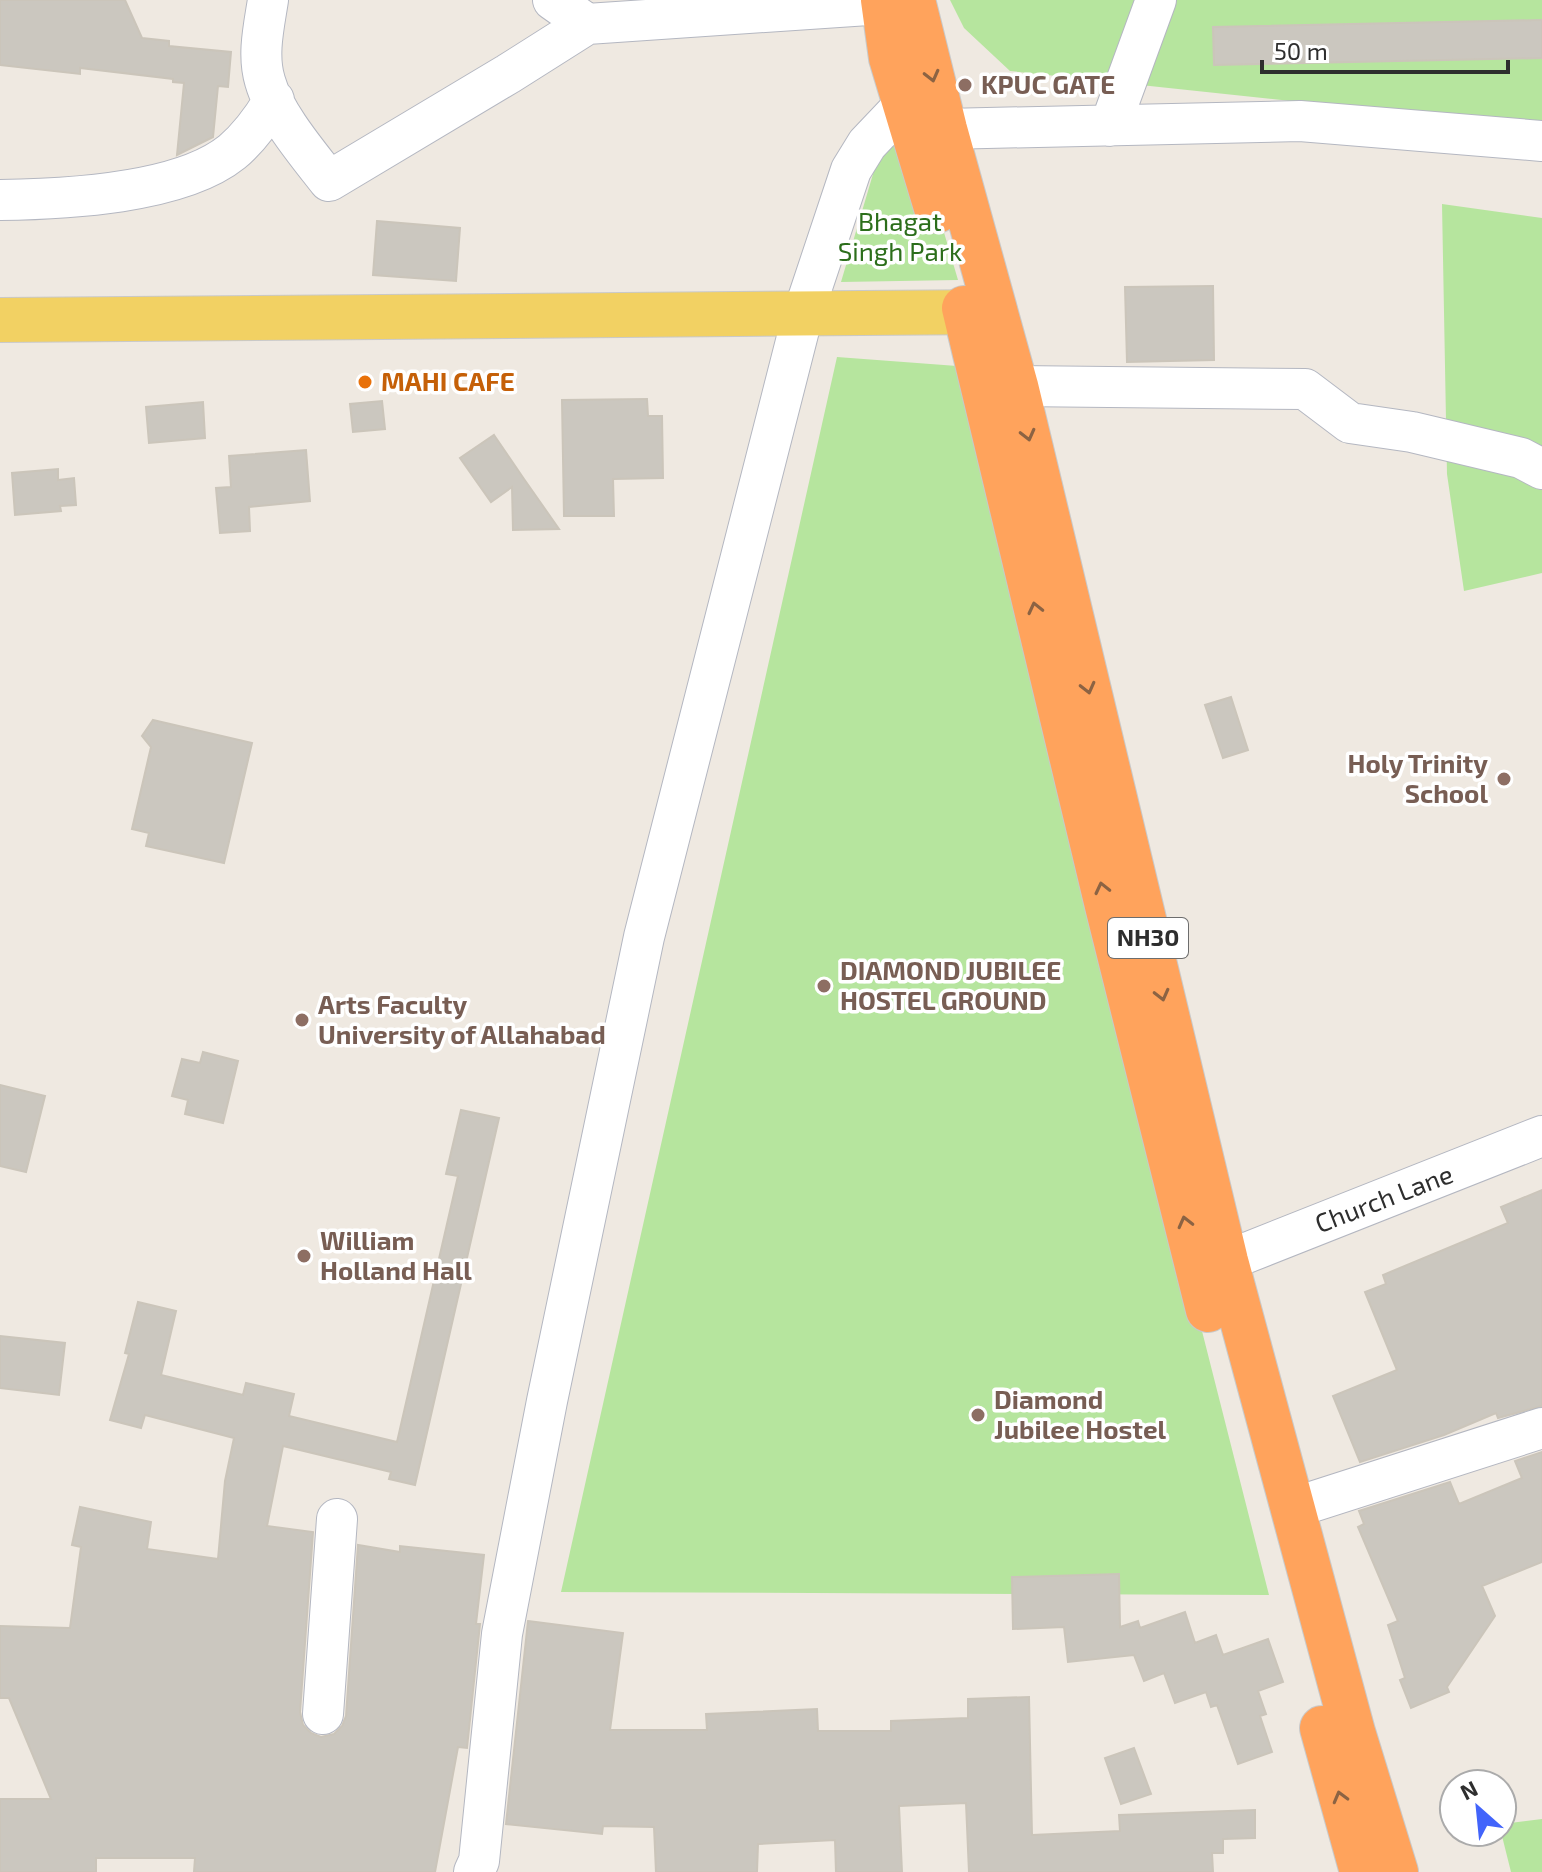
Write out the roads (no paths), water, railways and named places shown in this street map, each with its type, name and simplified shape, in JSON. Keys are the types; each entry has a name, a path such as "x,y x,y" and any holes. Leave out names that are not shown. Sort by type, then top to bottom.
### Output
{"highway":[{"path":"893,1 891,58 980,312 1107,906 1211,1265 1362,1872"},
{"name":"NH30","path":"893,1 945,129 980,312 1016,386 1211,1265 1293,1508 1353,1732 1396,1872"}],"main road":[{"path":"0,320 980,312"}],"street":[{"path":"268,0 261,46 265,81 290,131 329,181 587,24 893,1"},
{"path":"553,0 587,24"},
{"path":"1110,126 1156,0"},
{"path":"0,200 55,199 152,187 191,173 230,154 256,129 274,100"},
{"path":"474,1872 479,1861 502,1634 547,1401 638,968 803,314 851,170 867,144 905,104"},
{"path":"945,129 1300,121 1542,141"},
{"path":"1016,386 1305,389 1350,423 1412,432 1505,454 1542,469"},
{"name":"Church Lane","path":"1211,1265 1542,1136"},
{"path":"1293,1508 1542,1428"},
{"path":"323,1714 337,1519"}],"place":[{"name":"KPUC GATE","path":"965,85"},
{"name":"MAHI CAFE","path":"365,382"},
{"name":"Holy Trinity School","path":"1504,779"},
{"name":"DIAMOND JUBILEE HOSTEL GROUND","path":"824,986"},
{"name":"Arts Faculty University of Allahabad","path":"302,1020"},
{"name":"William Holland Hall","path":"304,1256"},
{"name":"Diamond Jubilee Hostel","path":"978,1415"}],"park label":[{"name":"Bhagat Singh Park","path":"900,237"}]}
